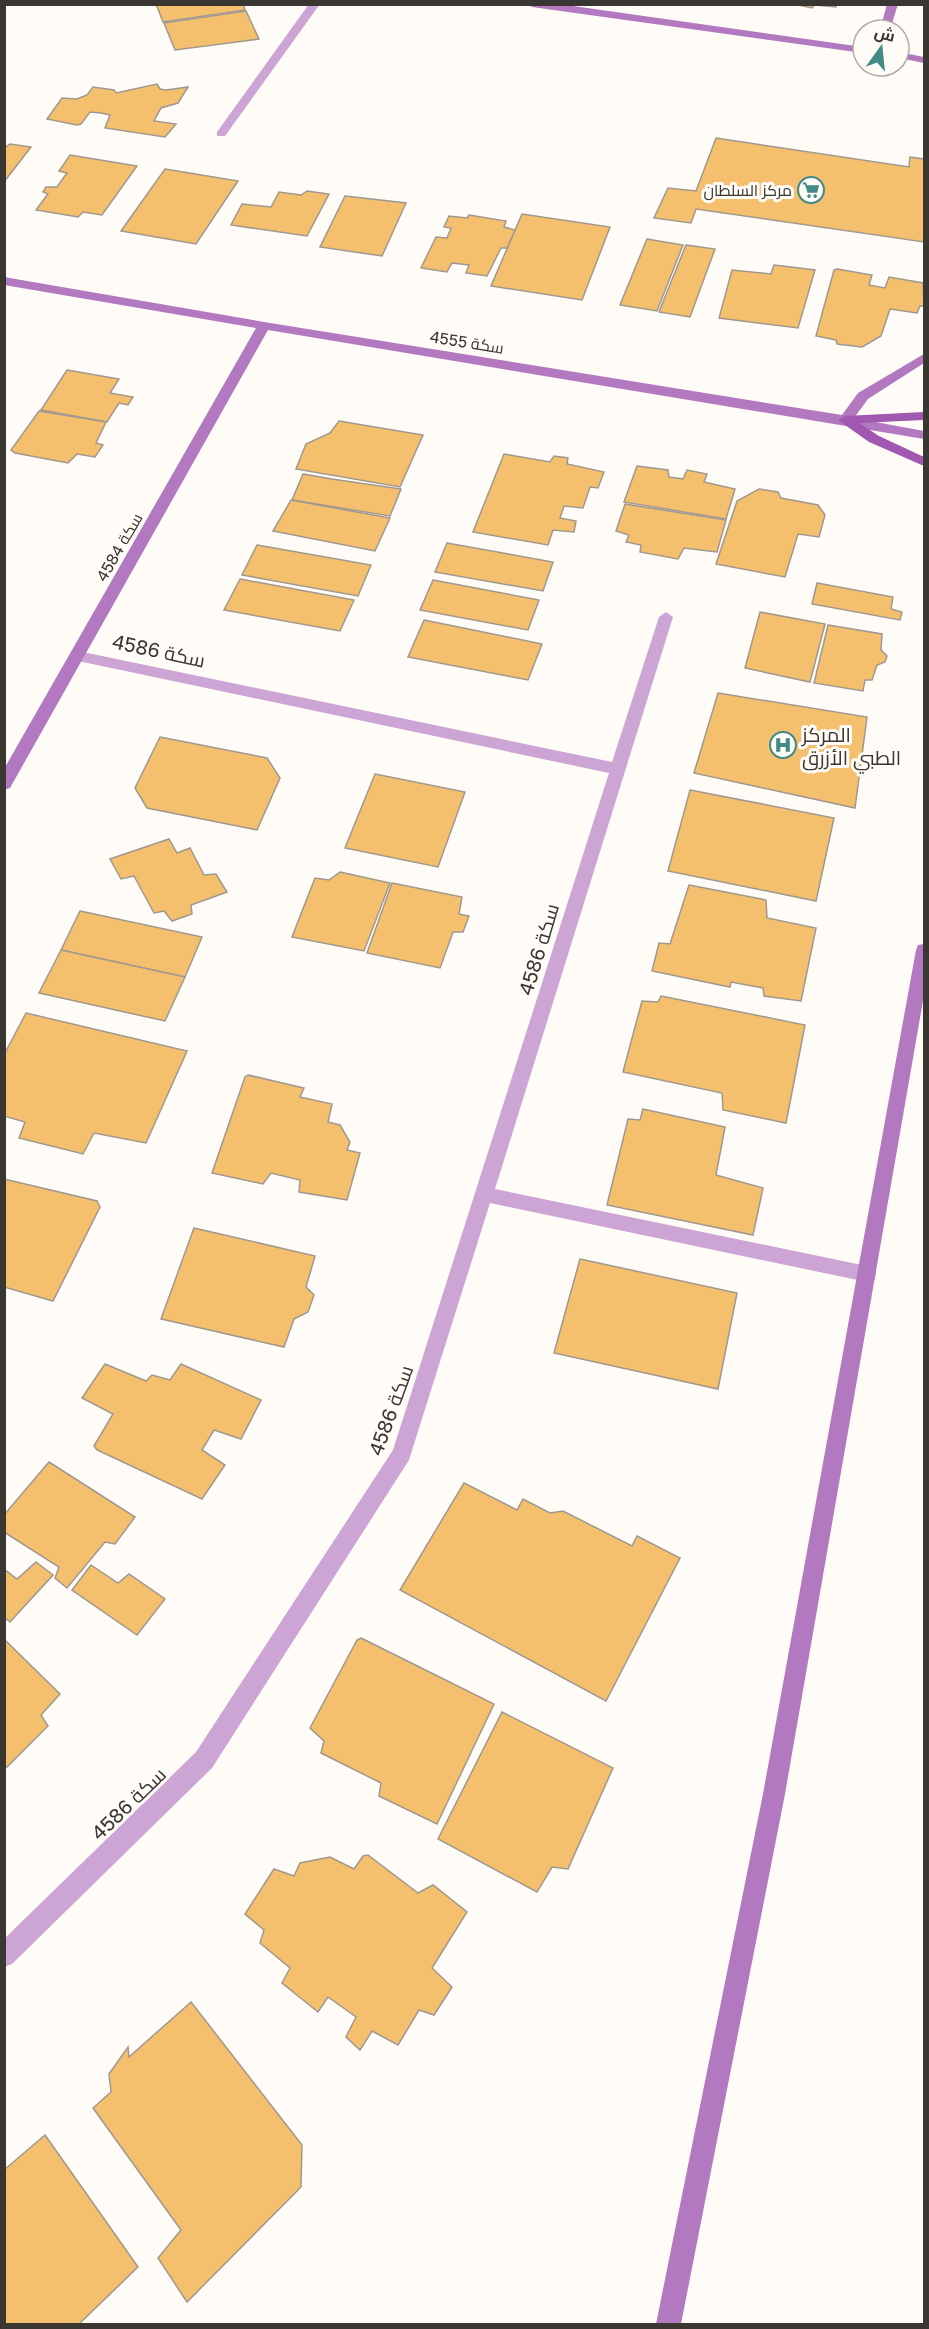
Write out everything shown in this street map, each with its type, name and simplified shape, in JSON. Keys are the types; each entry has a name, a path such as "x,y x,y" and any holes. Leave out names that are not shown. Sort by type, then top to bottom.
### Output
{"main road":[{"path":"845,420 924,416"},
{"path":"845,420 874,439 924,462"}],"street":[{"path":"221,134 315,4"},
{"path":"532,4 851,48"},
{"name":"سكة 4555","path":"4,281 924,435"},
{"name":"سكة 4584","path":"4,784 264,326"},
{"path":"845,420 863,396 924,358"},
{"name":"سكة 4586","path":"4,1956 204,1760 402,1454 666,617"},
{"name":"سكة 4586","path":"78,656 618,769"},
{"path":"668,2325 774,1794 924,950"},
{"path":"484,1194 867,1274"}],"building":[{"path":"156,4 243,4 245,10 163,22"},
{"path":"794,4 836,4 836,7 814,5 812,8"},
{"path":"246,11 259,39 175,50 164,23"},
{"path":"157,84 160,89 166,90 188,87 178,103 161,108 154,121 176,124 165,137 105,128 110,115 101,113 90,112 81,124 77,125 47,119 62,98 77,99 87,95 93,87 114,90 116,93"},
{"name":"مركز السلطان","path":"716,138 909,167 910,157 924,159 924,242 696,209 691,223 654,218 668,188 696,191"},
{"path":"10,144 31,147 4,182 4,148"},
{"path":"70,155 137,166 102,215 83,212 78,217 36,210 48,194 43,192 46,187 57,187 67,173 59,171"},
{"path":"165,169 238,181 196,244 121,231"},
{"path":"307,191 329,194 307,236 231,225 242,204 271,207 279,192 301,195"},
{"path":"345,196 406,203 382,256 320,247"},
{"path":"522,214 610,227 582,300 491,286"},
{"path":"469,215 506,221 504,227 515,230 507,248 501,248 487,276 466,273 469,265 452,263 447,272 421,268 436,237 447,238 451,228 444,227 449,216 467,218"},
{"path":"647,239 683,245 657,311 620,305"},
{"path":"686,245 715,249 690,317 659,312"},
{"path":"774,265 815,270 798,328 719,318 732,270 771,274"},
{"path":"834,270 872,275 869,285 885,288 889,277 923,283 924,306 920,306 917,313 890,309 881,336 862,347 837,344 836,340 816,336"},
{"path":"67,370 119,379 110,393 133,397 128,405 119,403 107,422 41,410"},
{"path":"39,411 106,422 96,443 103,445 95,457 77,454 68,463 15,453 11,450"},
{"path":"339,421 423,435 400,487 296,469 306,444 330,433"},
{"path":"504,454 550,462 554,456 568,458 567,464 604,472 598,488 590,487 583,508 564,506 560,518 576,521 574,532 553,530 548,545 473,532"},
{"path":"637,466 668,470 669,477 683,479 687,470 707,474 704,482 735,489 726,519 624,502"},
{"path":"303,474 401,489 390,516 292,500"},
{"path":"759,489 778,492 781,498 818,505 825,515 819,537 798,534 785,577 716,564 737,501"},
{"path":"291,500 390,518 375,551 273,531"},
{"path":"625,504 726,520 717,552 684,548 678,559 640,552 641,545 626,542 629,535 616,531"},
{"path":"447,543 553,562 543,591 435,572"},
{"path":"257,545 371,565 358,596 242,575"},
{"path":"240,579 354,600 340,631 224,610"},
{"path":"433,580 539,600 528,630 420,610"},
{"path":"817,583 893,597 891,609 902,612 900,620 812,604"},
{"path":"760,612 825,624 810,682 745,668"},
{"path":"424,620 542,644 528,680 408,657"},
{"path":"828,625 882,634 881,650 887,656 885,662 877,665 872,680 865,680 863,691 814,683"},
{"name":"المركز الطبي الأزرق","path":"718,693 867,717 855,808 694,773"},
{"path":"160,737 267,758 280,778 257,830 147,808 135,788"},
{"path":"375,774 465,792 438,867 345,848"},
{"path":"690,790 834,818 816,901 668,871"},
{"path":"169,839 177,853 190,848 204,875 216,874 227,892 191,905 192,914 172,921 164,911 154,913 134,876 121,879 110,859"},
{"path":"340,872 390,883 364,951 292,937 315,878 329,880"},
{"path":"392,883 462,897 459,914 469,916 463,932 453,932 440,968 367,953"},
{"path":"689,885 766,900 767,918 816,928 801,1001 764,996 763,988 731,982 730,987 652,971 659,943 670,944"},
{"path":"80,911 202,937 185,977 61,950"},
{"path":"61,950 185,977 165,1021 39,993"},
{"path":"661,996 805,1025 786,1123 723,1110 722,1093 623,1072 642,1001 658,1002"},
{"path":"26,1013 187,1051 146,1143 94,1133 83,1154 19,1138 25,1122 4,1116 4,1055"},
{"path":"248,1075 304,1088 300,1097 332,1104 328,1122 340,1125 350,1142 347,1150 360,1153 347,1200 299,1192 300,1180 271,1173 263,1184 212,1173 245,1077"},
{"path":"643,1109 725,1127 716,1175 763,1188 753,1235 607,1205 628,1119 640,1120"},
{"path":"4,1179 97,1201 100,1207 53,1301 4,1287"},
{"path":"194,1228 315,1256 306,1287 314,1295 308,1312 294,1319 284,1347 161,1319"},
{"path":"580,1259 737,1293 718,1389 554,1353"},
{"path":"105,1364 146,1381 152,1375 170,1380 181,1364 261,1400 241,1439 214,1430 202,1450 225,1465 202,1499 97,1450 94,1446 113,1414 82,1398"},
{"path":"49,1462 135,1517 115,1544 105,1542 67,1588 55,1578 59,1567 4,1532 4,1515"},
{"path":"464,1483 517,1510 523,1499 550,1513 563,1511 632,1546 637,1536 680,1558 606,1701 400,1590"},
{"path":"36,1562 53,1575 10,1622 4,1617 4,1569 17,1579"},
{"path":"91,1565 118,1583 129,1574 165,1599 137,1635 72,1590"},
{"path":"361,1638 494,1704 437,1824 379,1796 381,1783 321,1753 324,1741 310,1728 357,1640"},
{"path":"4,1639 60,1694 41,1715 48,1726 7,1767 4,1765"},
{"path":"502,1712 613,1768 568,1869 552,1867 537,1892 438,1839"},
{"path":"368,1855 418,1893 433,1885 467,1912 432,1968 452,1987 434,2015 419,2010 398,2045 372,2031 360,2050 346,2037 356,2017 328,1997 318,2012 282,1983 290,1968 260,1943 264,1930 245,1914 274,1869 294,1876 300,1863 330,1857 354,1869 363,1856"},
{"path":"191,2002 302,2145 301,2187 187,2302 158,2258 181,2230 93,2108 111,2092 109,2074 128,2047 129,2057"},
{"path":"45,2135 138,2267 79,2324 4,2324 4,2170"}],"place":[{"name":"مركز السلطان","path":"811,190"},
{"name":"المركز الطبي الأزرق","path":"783,745"}]}
